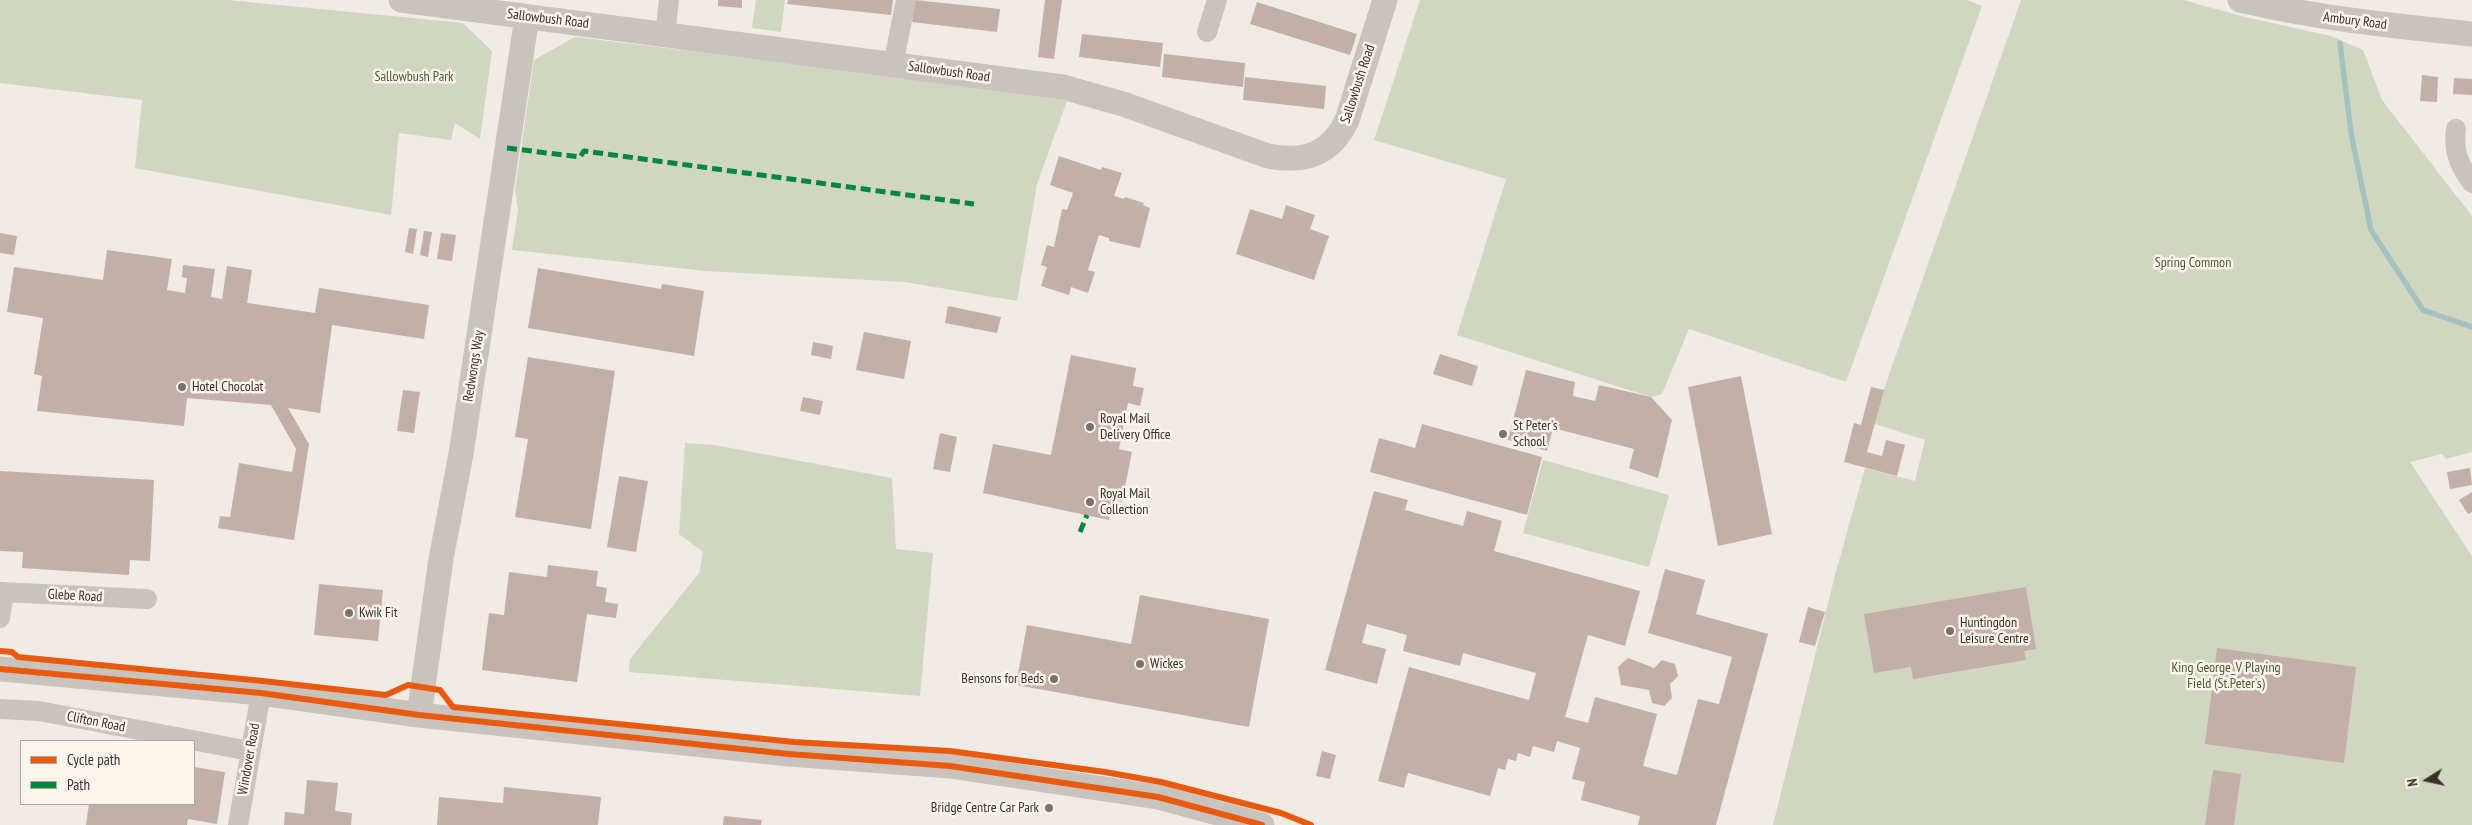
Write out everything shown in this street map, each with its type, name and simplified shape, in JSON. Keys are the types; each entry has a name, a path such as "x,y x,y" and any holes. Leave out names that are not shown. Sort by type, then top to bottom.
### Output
{"street":[{"name":"Sallowbush Road","path":"401,0 1063,87 1124,104 1268,156 1287,160 1318,152 1340,135 1347,120 1385,0"},
{"path":"665,35 669,0"},
{"path":"893,65 906,0"},
{"path":"1206,32 1217,0"},
{"name":"Ambury Road","path":"2240,0 2305,14 2359,22 2472,34"},
{"name":"Redwongs Way","path":"419,715 441,559 460,454 526,17"},
{"path":"2456,128 2454,147 2462,170 2472,183"},
{"name":"Glebe Road","path":"0,618 2,592 147,599"},
{"path":"0,669 261,693 419,715 788,754 950,766 1158,797 1262,825"},
{"name":"Windover Road","path":"238,825 261,693"},
{"name":"Clifton Road","path":"0,709 39,711 192,740"},
{"name":"Clifton Road","path":"195,741 250,751"}],"green space":[{"name":"Sallowbush Park","path":"0,0 228,0 463,23 492,51 480,139 455,123 451,140 399,133 391,215 135,168 142,100 0,83"},
{"path":"756,0 785,0 781,32 752,28"},
{"path":"1420,0 1967,0 1982,6 1846,382 1689,329 1662,394 1651,397 1457,335 1506,179 1374,140"},
{"name":"Spring Common","path":"2021,0 2183,0 2245,17 2331,36 2363,50 2382,100 2472,216 2472,452 2446,459 2442,454 2410,462 2472,556 2472,825 1773,825 1835,575 1865,468 1915,481 1925,440 1872,423"},
{"path":"575,37 1022,91 1067,101 1037,184 1017,301 905,282 706,271 512,250 518,210 515,190 534,60"},
{"path":"685,443 714,445 892,478 896,549 933,553 920,696 629,672 630,659 699,573 703,552 679,534"},
{"path":"1543,460 1669,495 1649,567 1523,533"}],"building":[{"path":"718,0 742,0 742,8 718,6"},
{"path":"788,0 893,0 891,15 787,4"},
{"path":"915,0 1000,9 997,32 912,22"},
{"path":"1045,0 1062,0 1054,59 1038,57"},
{"path":"1257,2 1357,34 1350,55 1250,24"},
{"path":"1082,34 1163,43 1160,67 1079,57"},
{"path":"1164,54 1245,63 1243,87 1162,77"},
{"path":"2422,75 2438,77 2437,102 2420,101"},
{"path":"1245,77 1326,86 1324,109 1243,100"},
{"path":"2454,78 2472,79 2472,95 2453,94"},
{"path":"1059,156 1101,170 1102,167 1122,173 1114,196 1124,199 1125,197 1144,203 1143,205 1150,208 1140,248 1109,241 1109,238 1099,235 1088,270 1095,272 1088,293 1071,287 1069,295 1041,286 1047,267 1041,265 1047,245 1054,247 1062,209 1067,210 1073,193 1050,185"},
{"path":"1286,205 1315,215 1310,229 1329,236 1314,280 1236,254 1250,209 1282,219"},
{"path":"409,228 417,229 413,254 405,252"},
{"path":"424,231 432,232 428,257 420,255"},
{"path":"0,233 17,236 14,255 0,253"},
{"path":"441,233 456,235 452,261 437,259"},
{"name":"Hotel Chocolat","path":"107,250 172,259 167,290 185,293 187,278 182,277 183,265 215,269 211,297 222,299 227,266 252,270 247,303 315,313 319,288 429,305 424,339 332,325 320,413 288,408 309,444 294,540 218,528 220,516 230,517 239,463 292,472 296,449 271,405 187,398 184,426 37,411 42,376 34,374 43,318 7,312 14,267 103,280"},
{"path":"538,268 661,289 662,284 704,291 694,356 528,328"},
{"path":"948,306 1001,317 997,333 945,323"},
{"path":"864,332 911,341 904,379 856,370"},
{"path":"813,342 833,346 831,359 811,355"},
{"path":"1440,354 1478,366 1472,386 1433,374"},
{"name":"Royal Mail Delivery Office","path":"1071,355 1136,368 1133,386 1144,388 1140,406 1128,403 1119,449 1132,452 1122,502 1113,500 1109,520 983,493 993,444 1051,455"},
{"path":"528,357 615,371 591,529 515,517 528,439 515,437"},
{"path":"1526,370 1575,382 1573,396 1595,401 1599,385 1651,397 1672,420 1658,478 1629,468 1634,449 1553,428 1547,451 1508,440"},
{"path":"1741,376 1772,534 1718,546 1688,387"},
{"path":"1871,387 1884,390 1867,452 1882,456 1886,440 1905,445 1897,476 1844,462 1854,423 1861,425"},
{"path":"403,390 420,392 414,433 397,431"},
{"path":"803,397 823,401 820,415 800,411"},
{"path":"1422,424 1542,457 1527,515 1370,472 1379,438 1415,448"},
{"path":"940,433 957,437 950,472 933,469"},
{"path":"2470,468 2472,485 2450,489 2447,472"},
{"path":"0,471 154,480 150,561 130,560 129,575 22,568 23,552 0,551"},
{"path":"619,476 648,481 636,552 607,547"},
{"path":"1374,491 1408,500 1405,510 1463,526 1467,511 1502,521 1494,551 1640,591 1625,646 1588,635 1565,717 1588,723 1595,697 1657,714 1643,766 1677,775 1698,699 1719,704 1732,657 1648,633 1665,569 1705,580 1696,614 1768,634 1716,825 1638,825 1640,816 1581,800 1585,782 1572,779 1580,748 1557,741 1554,752 1533,746 1530,757 1518,753 1516,761 1508,759 1505,770 1498,768 1490,796 1408,773 1404,788 1378,781 1409,667 1529,700 1536,673 1463,653 1460,666 1403,651 1407,635 1367,624 1362,643 1386,649 1377,684 1325,670"},
{"path":"2472,492 2472,512 2468,514 2459,500"},
{"path":"548,565 598,571 596,586 607,588 605,602 618,604 616,618 587,614 577,682 482,670 489,613 504,615 509,572 547,577"},
{"name":"Kwik Fit","path":"319,584 383,590 378,641 314,635"},
{"name":"Huntingdon Leisure Centre","path":"2026,587 2036,649 2024,651 2026,660 1913,679 1911,667 1874,673 1864,614"},
{"name":"Wickes","path":"1140,595 1269,619 1249,727 1016,685 1027,625 1131,644"},
{"path":"1808,607 1825,612 1815,646 1799,642"},
{"path":"2217,648 2356,667 2344,763 2205,744"},
{"path":"1628,658 1654,668 1662,660 1675,664 1678,676 1670,684 1672,698 1664,706 1652,703 1649,690 1621,685 1618,667"},
{"path":"1322,751 1336,755 1330,779 1316,776"},
{"path":"195,767 225,772 217,824 188,819 187,825 86,825 89,805 195,805"},
{"path":"2213,770 2241,774 2234,825 2205,825"},
{"path":"307,780 338,783 335,811 352,813 351,825 284,825 285,812 304,814"},
{"path":"504,787 601,797 598,825 437,825 439,797 503,803"},
{"path":"724,816 762,820 761,825 723,825"}],"waterway":[{"path":"2340,43 2351,133 2371,230 2423,310 2472,327"}],"marked path":[{"path":"507,148 580,157 584,151 974,204"},
{"path":"1080,532 1087,515"}],"cycle path":[{"path":"0,651 12,652 18,657 386,695 408,685 440,690 453,707 794,742 950,751 1105,772 1161,782 1281,813 1311,825"},
{"path":"0,669 261,693 419,715 789,754 950,766 1158,797 1262,825"}],"place":[{"name":"Hotel Chocolat","path":"182,387"},
{"name":"Royal Mail Delivery Office","path":"1090,427"},
{"name":"St Peter's School","path":"1503,434"},
{"name":"Royal Mail Collection","path":"1090,502"},
{"name":"Kwik Fit","path":"349,613"},
{"name":"Huntingdon Leisure Centre","path":"1950,631"},
{"name":"Wickes","path":"1140,664"},
{"name":"Bensons for Beds","path":"1054,679"},
{"name":"Bridge Centre Car Park","path":"1049,808"}],"park label":[{"name":"King George_V Playing Field (St.Peter's)","path":"2226,676"}]}
